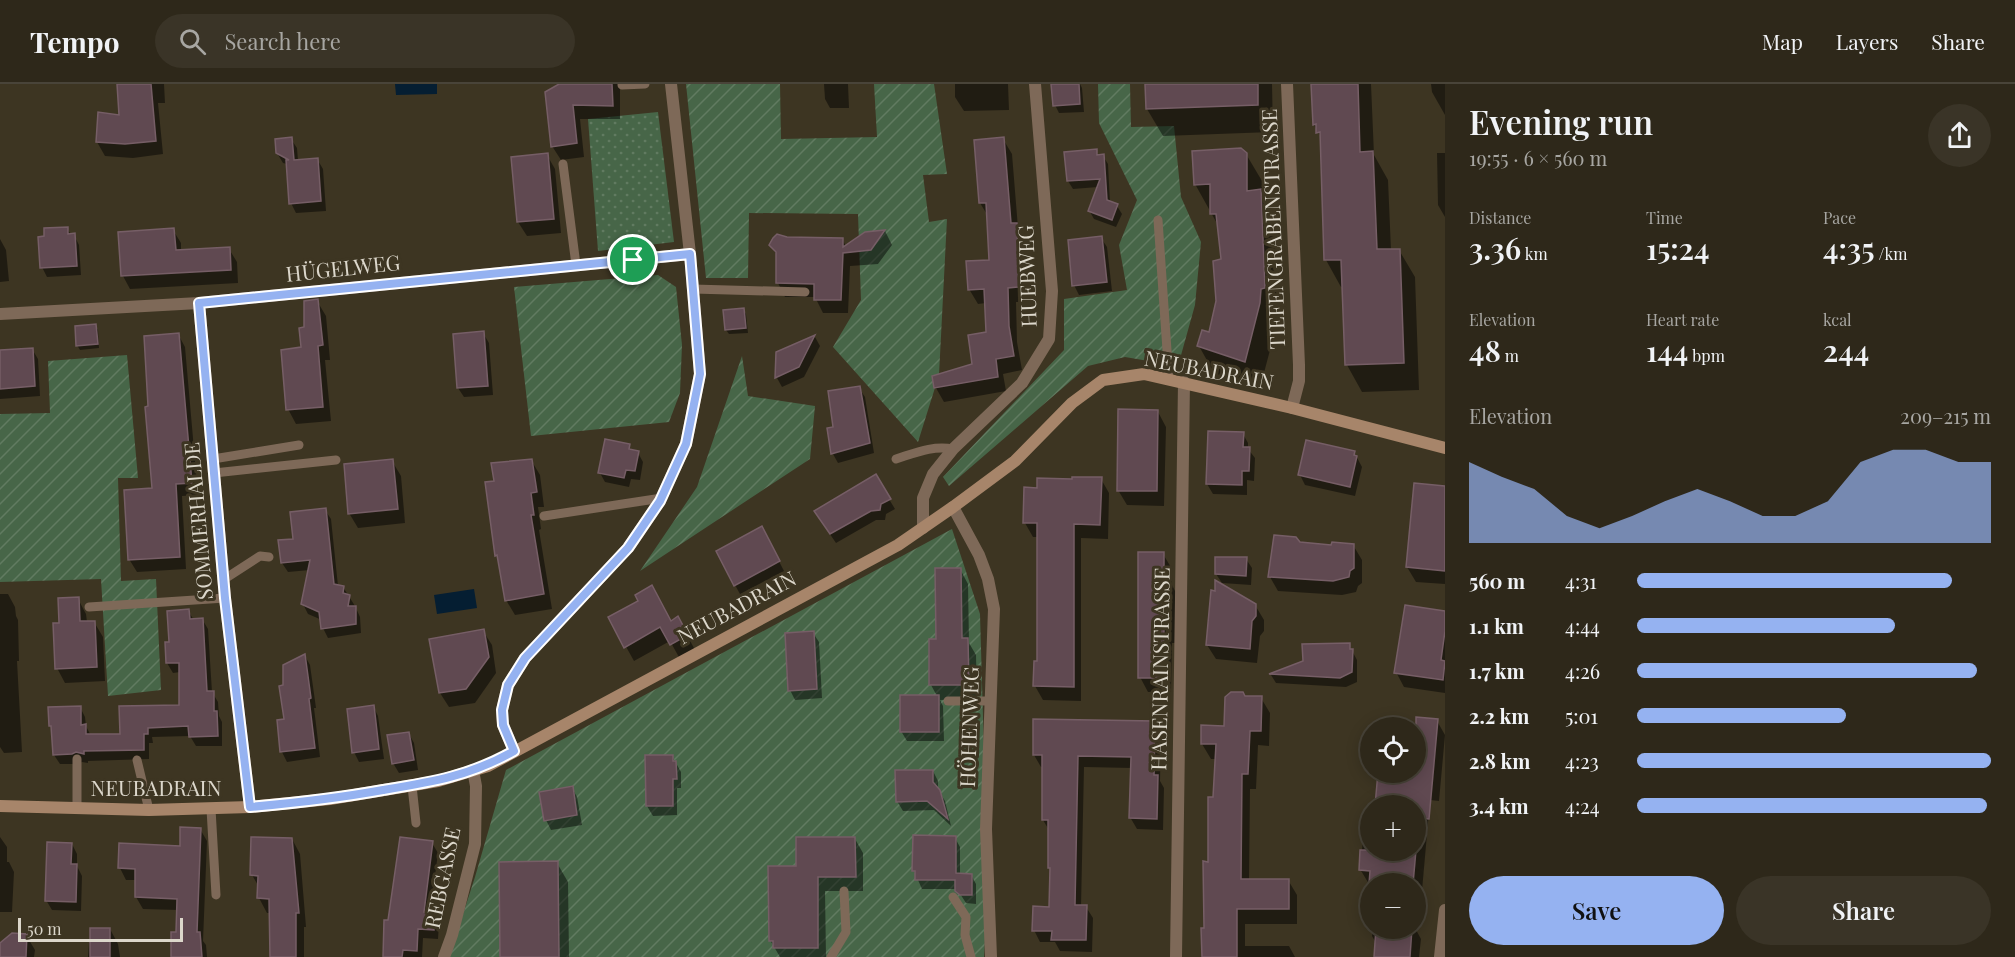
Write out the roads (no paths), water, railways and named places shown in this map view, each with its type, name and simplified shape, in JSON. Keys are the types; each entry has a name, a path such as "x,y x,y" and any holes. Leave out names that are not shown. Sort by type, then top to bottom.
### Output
{"street":[{"path":"514,751 508,740 502,710 508,685 525,658 628,548 662,498 686,444 700,374 690,254 671,84"},
{"name":"HUEBWEG","path":"923,528 923,498 933,474 953,449 1022,383 1049,339 1052,291 1035,84"},
{"name":"TIEFENGRABENSTRASSE","path":"1287,84 1299,364 1299,381 1292,408"},
{"name":"HÜGELWEG","path":"0,314 199,303 690,254"},
{"name":"SOMMERHALDE","path":"199,303 223,580 250,807"},
{"name":"NEUBADRAIN","path":"0,806 149,810 250,807 330,799 438,782 489,766 898,545 1015,461 1072,403 1103,380 1144,374 1292,408 1445,448"},
{"name":"HASENRAINSTRASSE","path":"1176,957 1184,382"},
{"name":"HÖHENWEG","path":"953,507 979,555 988,579 994,609 986,829 991,957"},
{"name":"REBGASSE","path":"444,957 452,936 476,844 476,786 473,770"},
{"path":"1440,957 1445,910"}],"lane":[{"path":"622,85 645,84"},
{"path":"563,164 576,265"},
{"path":"1158,220 1169,379"},
{"path":"693,289 806,292"},
{"path":"213,459 299,445"},
{"path":"896,459 926,449 943,447 953,449"},
{"path":"214,473 336,460"},
{"path":"544,516 662,498"},
{"path":"223,580 260,556 269,556"},
{"path":"89,608 225,598"},
{"path":"948,701 990,701"},
{"path":"77,759 77,809"},
{"path":"137,760 149,810"},
{"path":"412,786 416,823"},
{"path":"211,809 216,895"},
{"path":"831,957 846,932 844,891"},
{"path":"953,897 966,917 965,935 971,957"}],"water":[{"path":"395,84 437,84 437,94 396,95"},
{"path":"474,589 477,608 437,614 434,595"}]}
